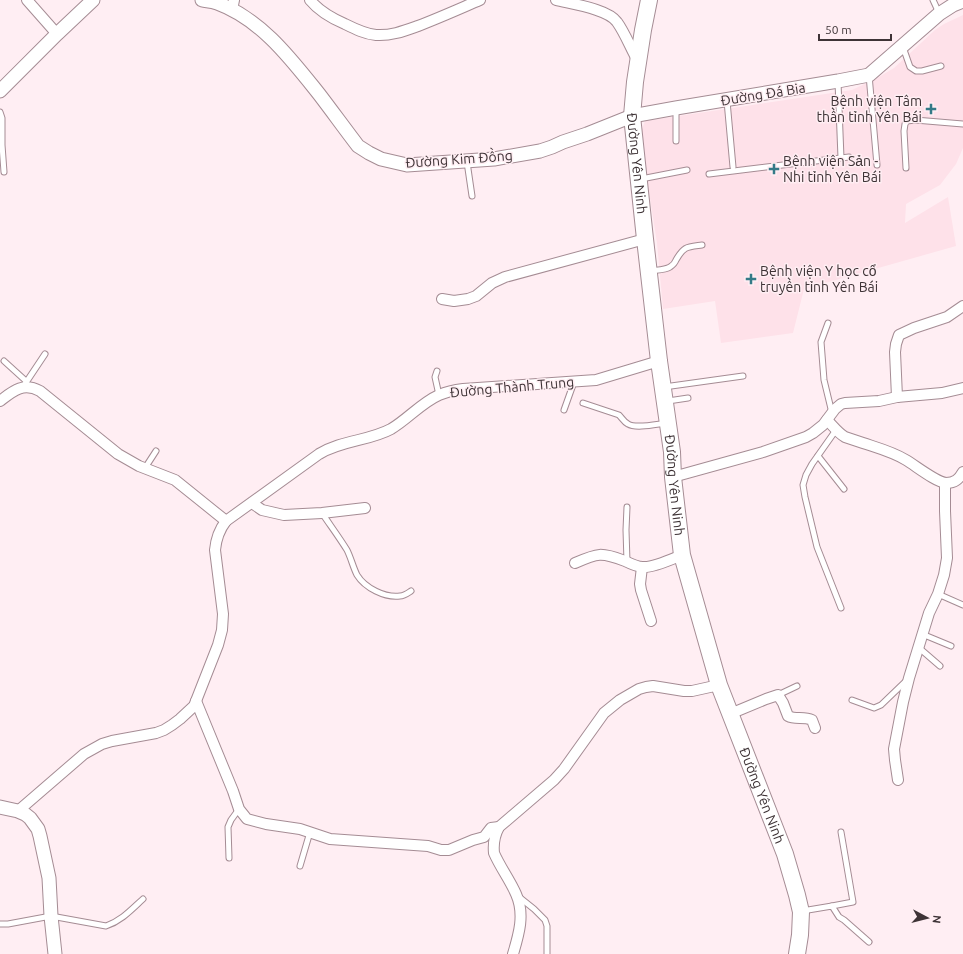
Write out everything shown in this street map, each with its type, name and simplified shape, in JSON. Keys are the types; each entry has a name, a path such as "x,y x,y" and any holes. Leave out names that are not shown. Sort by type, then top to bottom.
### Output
{"main road":[{"name":"Đường Yên Ninh","path":"649,0 634,82 632,116 644,239 672,452 673,477 682,555 719,685 785,854 797,895 801,912 797,954"}],"street":[{"path":"27,0 57,34"},
{"path":"0,91 93,0"},
{"name":"Đường Kim Đồng","path":"202,0 233,5 265,33 296,65 358,146 381,159 407,165 494,159 540,151 632,116"},
{"path":"310,0 323,13 335,20 369,34 382,35 396,34 439,18 480,0"},
{"path":"556,0 612,16 617,21 638,61"},
{"name":"Đường Đá Bia","path":"632,116 838,82 869,75 939,14 953,5 963,1"},
{"path":"442,299 454,301 468,299 476,296 492,283 505,277 644,239"},
{"path":"897,397 894,352 899,335 914,328 947,317 963,306"},
{"name":"Đường Thành Trung","path":"18,811 84,754 102,744 112,741 156,733 164,730 180,719 194,706 218,645 222,630 223,614 215,550 219,532 226,521 326,450 386,431 398,424 431,399 454,390 592,380 605,378 659,361"},
{"path":"0,401 24,384 40,391 118,454 131,462 176,480 226,521"},
{"path":"673,477 763,452 799,440 819,429 838,406 845,402 942,393 963,388"},
{"path":"829,416 836,430 846,437 888,451 937,480 945,483 953,482 957,481 962,476"},
{"path":"898,780 894,749 902,702 922,634 944,575 947,558 945,483"},
{"path":"252,503 262,510 284,515 322,513 365,508"},
{"path":"575,563 590,556 603,554 642,567 649,567 682,555"},
{"path":"642,567 640,584 651,621"},
{"path":"513,954 519,934 521,913 517,895 494,853 494,838 500,827 554,780 604,713 620,700 639,689 646,687 653,686 692,691 719,685"},
{"path":"730,714 778,695 788,716 791,718 808,718 812,720 814,728"},
{"path":"196,701 239,809 247,819 310,832 330,839 428,846 441,850 449,850 484,837 491,828 500,827"},
{"path":"0,806 18,811 30,818 38,829 49,878 55,954"}],"lane":[{"path":"933,0 939,14"},
{"path":"902,46 906,60 910,67 916,71 942,66"},
{"path":"869,75 876,166"},
{"path":"838,82 841,158"},
{"path":"726,100 733,167"},
{"path":"676,108 676,141"},
{"path":"0,112 2,118 4,172"},
{"path":"906,168 904,130 907,121 915,120 963,124"},
{"path":"709,174 849,157"},
{"path":"467,161 472,196"},
{"path":"638,179 687,170"},
{"path":"648,272 670,267 674,264 681,252 686,248 702,245"},
{"path":"828,323 821,342 829,416"},
{"path":"4,361 24,384 45,354"},
{"path":"437,371 435,377 439,395"},
{"path":"664,394 743,376"},
{"path":"564,410 574,382"},
{"path":"664,394 688,398"},
{"path":"583,403 619,415 623,418 626,424 634,427 668,423"},
{"path":"836,430 806,475 803,485 817,548 841,608"},
{"path":"145,468 156,451"},
{"path":"818,456 844,489"},
{"path":"627,507 627,562"},
{"path":"322,513 347,550 352,560 353,567 364,584 376,592 394,596 402,596 411,591"},
{"path":"938,594 963,605"},
{"path":"922,634 951,646"},
{"path":"918,647 940,666"},
{"path":"852,700 874,708 880,706 909,678"},
{"path":"778,695 797,686"},
{"path":"229,858 228,827 239,809"},
{"path":"300,866 310,832"},
{"path":"801,912 853,902 841,832"},
{"path":"517,895 545,920 548,926 547,954"},
{"path":"0,924 8,924 51,916 106,926 114,923 128,913 143,899"},
{"path":"832,906 839,917 869,942"}],"shaded area":[{"path":"963,15 963,148 956,164 940,185 906,204 905,223 948,197 956,246 804,289 793,333 721,343 715,301 663,309 657,243 640,135 645,121 852,90 894,68 935,30"}],"place":[{"name":"Bệnh viện Tâm thần tỉnh Yên Bái","path":"931,109"},
{"name":"Bệnh viện Sản - Nhi tỉnh Yên Bái","path":"774,169"},
{"name":"Bệnh viện Y học cổ truyền tỉnh Yên Bái","path":"751,279"}]}
